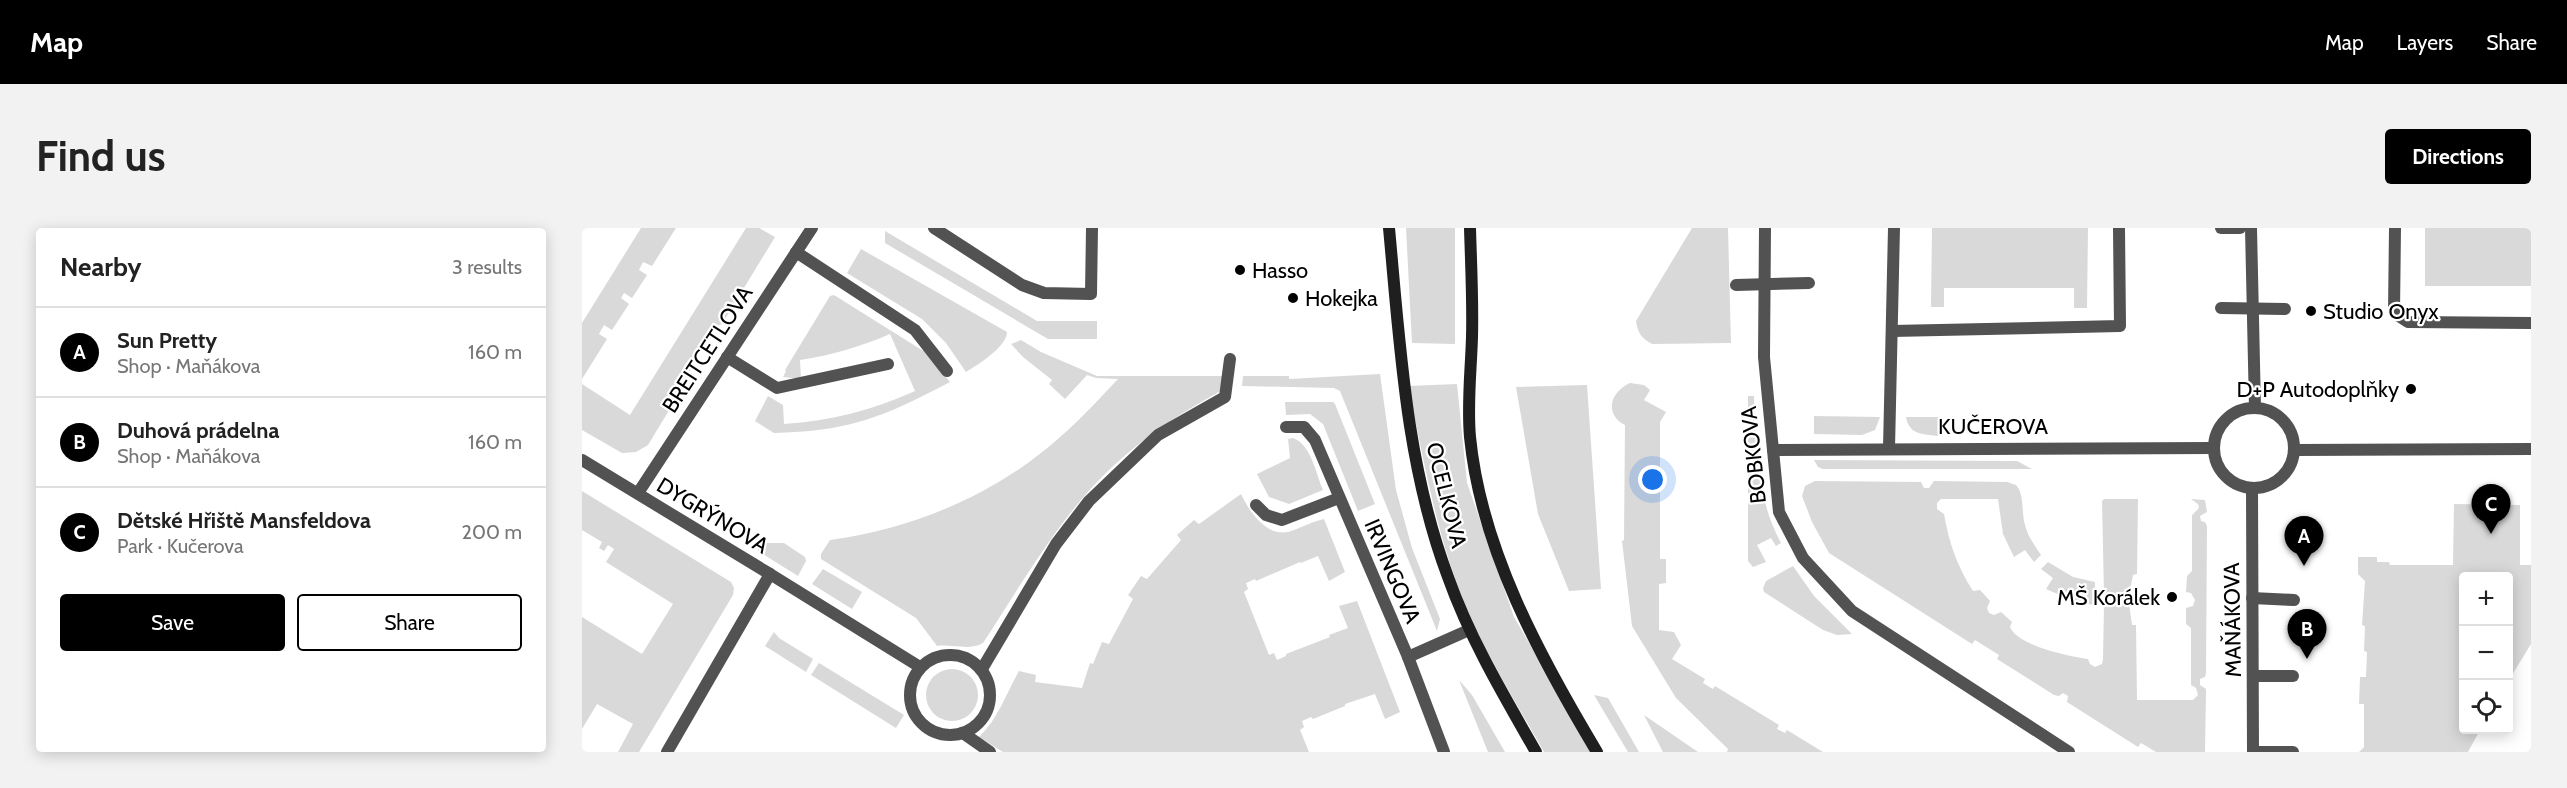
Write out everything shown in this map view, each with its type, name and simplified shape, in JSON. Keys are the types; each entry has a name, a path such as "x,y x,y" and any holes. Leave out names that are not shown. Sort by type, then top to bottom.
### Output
{"street":[{"name":"BREITCETLOVA","path":"638,493 812,228"},
{"path":"934,228 1022,285 1044,293 1091,294 1092,228"},
{"name":"OCELKOVA","path":"1389,228 1408,417 1414,459 1426,506 1447,576 1469,630 1536,752"},
{"name":"OCELKOVA","path":"1470,228 1472,337 1468,392 1470,438 1478,487 1505,571 1533,636 1597,752"},
{"name":"BOBKOVA","path":"1765,228 1764,357 1779,512 1803,558 1852,610 2069,752"},
{"path":"1889,448 1894,228"},
{"path":"1892,331 2120,326 2119,228"},
{"path":"2221,228 2240,228"},
{"path":"2251,228 2255,408"},
{"path":"2395,228 2394,313 2408,322 2531,323"},
{"path":"796,252 915,330 947,371"},
{"path":"1736,285 1809,283"},
{"path":"2221,308 2285,309"},
{"path":"728,357 777,388 888,364"},
{"path":"982,669 1056,544 1089,501 1158,435 1225,397 1230,359"},
{"path":"2255,408 2278,417 2287,426 2293,438 2294,450 2292,462 2277,481 2266,487 2252,488 2231,481 2222,471 2214,448 2222,424 2242,410 2255,408"},
{"name":"IRVINGOVA","path":"1286,427 1304,427 1315,440 1408,657 1444,752"},
{"name":"KUČEROVA","path":"1773,450 2214,448"},
{"path":"2294,450 2525,449"},
{"name":"DYGRÝNOVA","path":"582,460 770,574 667,752"},
{"name":"MAŇÁKOVA","path":"2252,488 2253,752"},
{"path":"1256,505 1266,515 1282,520 1339,498"},
{"path":"770,574 920,668"},
{"path":"2252,597 2294,600"},
{"path":"1408,657 1469,630"},
{"path":"952,654 964,657 982,669 988,681 990,704 980,723 963,734 948,735 935,732 923,725 914,714 910,701 910,689 920,668 930,660 952,654"},
{"path":"2254,676 2293,676"},
{"path":"963,734 990,752"},
{"path":"2253,752 2293,752"}],"shaded area":[{"path":"641,228 676,228 652,266 643,262 639,270 647,275 632,298 624,293 621,298 629,304 612,330 604,325 599,334 607,339 582,379 582,323"},
{"path":"746,228 759,228 775,237 722,324 709,330 700,344 685,384 648,445 636,452 622,453 582,430 582,384 630,415"},
{"path":"1406,228 1455,228 1455,344 1412,343"},
{"path":"1692,228 1728,228 1731,343 1652,344 1641,335 1636,321"},
{"path":"1932,228 2088,228 2087,308 2074,308 2074,288 1944,288 1944,307 1931,307"},
{"path":"2425,228 2531,228 2531,286 2425,286"},
{"path":"885,231 1037,321 1097,321 1097,339 1048,339 885,243"},
{"path":"861,249 1007,332 1006,338 991,355 966,372 946,343 922,319 847,273"},
{"path":"834,295 925,352 950,382 905,405 858,422 819,430 774,433 755,421 768,396 783,405 784,424 851,414 915,391 890,334 846,350 800,360 801,379 783,377 830,296"},
{"path":"1021,340 1041,352 1097,376 1230,376 1228,387 1152,434 1124,456 1092,487 1058,529 983,643 967,647 937,646 916,618 821,559 821,554 830,540 861,535 923,518 953,506 1009,476 1068,430 1118,379 1096,378 1087,375 1065,399 1049,384 1052,380 1023,357 1011,344"},
{"path":"1380,374 1396,490 1412,548 1440,619 1437,631 1340,391 1334,388 1242,386 1243,376 1289,376 1289,379"},
{"path":"1630,383 1644,385 1650,390 1644,400 1666,412 1660,422 1660,559 1666,559 1666,583 1659,584 1659,630 1674,632 1681,645 1672,659 1705,679 1703,683 1713,689 1715,686 1779,725 1777,729 1785,733 1787,730 1823,752 1727,752 1728,749 1676,698 1632,626 1622,541 1624,540 1625,425 1618,420 1612,409 1614,397"},
{"path":"1457,384 1467,483 1514,617 1592,752 1544,752 1489,655 1461,594 1437,518 1408,386"},
{"path":"1587,385 1601,589 1569,591 1538,514 1516,387"},
{"path":"1748,396 1754,396 1757,452 1762,489 1773,526 1781,543 1776,546 1771,538 1757,545 1766,562 1753,567 1748,561"},
{"path":"1285,402 1333,402 1335,404 1375,504 1358,511 1323,424 1310,414 1286,415"},
{"path":"1814,416 1880,417 1875,430 1862,435 1814,434"},
{"path":"1906,417 1938,417 1938,436 1913,430"},
{"path":"1293,438 1299,441 1309,453 1323,490 1289,504 1269,497 1257,474 1290,458 1288,439"},
{"path":"1814,460 2017,461 2032,469 1823,469 1818,467"},
{"path":"1815,481 1921,482 1924,488 1929,488 1934,481 2007,482 2016,485 2021,494 2026,529 2041,555 2034,562 2025,550 2014,557 2003,534 1998,499 1941,499 1937,503 1937,509 1944,514 1954,554 1967,582 1973,591 1980,590 1990,601 1987,608 1989,613 1994,615 2001,612 2012,622 2010,627 2015,634 2023,640 2045,649 2088,659 2095,667 2102,664 2103,660 2104,604 2129,604 2132,625 2136,625 2137,700 2193,700 2198,695 2196,688 2191,685 2191,628 2186,624 2186,608 2193,606 2195,600 2191,593 2186,592 2187,576 2192,571 2192,515 2199,508 2198,504 2191,499 2205,500 2207,512 2200,516 2201,521 2207,526 2206,673 2205,677 2200,679 2200,685 2206,689 2205,752 2156,752 2141,743 2138,747 2067,702 2068,696 2063,693 2059,696 2054,695 1997,659 1999,655 1975,640 1972,644 1829,553 1812,522 1802,496 1805,486"},
{"path":"582,491 731,582 734,588 733,595 639,752 618,752 633,724 597,704 582,729 582,617 642,654 673,604 606,562 614,549 608,545 604,551 599,548 602,542 582,530"},
{"path":"1241,494 1255,517 1276,532 1294,530 1324,519 1345,572 1329,581 1318,556 1246,583 1248,589 1244,592 1269,655 1274,653 1277,660 1348,628 1339,606 1357,601 1400,712 1385,719 1375,694 1345,704 1345,706 1313,719 1311,717 1302,721 1304,727 1300,730 1309,752 1003,752 979,737 997,714 1019,671 1036,675 1035,682 1082,688 1090,663 1093,664 1102,642 1109,644 1133,599 1128,595 1141,576 1147,579 1181,540 1177,535 1194,520 1199,524"},
{"path":"2104,499 2138,499 2137,574 2133,575 2129,595 2104,595 2102,501"},
{"path":"2454,504 2520,505 2520,565 2531,565 2531,644 2513,673 2513,572 2459,572 2459,734 2478,734 2468,752 2359,752 2364,747 2364,704 2359,704 2360,677 2366,677 2367,652 2364,651 2365,626 2362,625 2365,581 2358,574 2358,557 2377,557 2377,562 2389,562 2390,565 2453,565"},
{"path":"763,543 784,543 805,557 806,561 798,576 758,551 759,546"},
{"path":"2048,562 2073,577 2095,582 2095,605 2076,602 2046,589 2053,578 2041,569"},
{"path":"1793,566 1814,596 1852,634 1837,635 1823,630 1764,592 1766,581"},
{"path":"823,569 862,592 852,609 812,584"},
{"path":"774,632 779,638 813,659 806,672 765,646"},
{"path":"819,663 904,715 896,728 811,675"},
{"path":"947,669 957,669 971,676 978,695 971,714 957,721 947,721 937,717 930,710 926,700 926,690 930,680 937,673"},
{"path":"1459,680 1472,695 1505,752 1488,752"},
{"path":"1594,695 1608,698 1639,752 1628,752"},
{"path":"1644,715 1698,752 1663,752"}],"place":[{"name":"Hasso","path":"1240,270"},
{"name":"Hokejka","path":"1293,298"},
{"name":"Studio Onyx","path":"2311,311"},
{"name":"D+P Autodoplňky","path":"2411,389"},
{"name":"Dětské Hřiště Mansfeldova","path":"2491,534"},
{"name":"Sun Pretty","path":"2304,566"},
{"name":"MŠ Korálek","path":"2172,597"},
{"name":"Duhová prádelna","path":"2307,659"}]}
